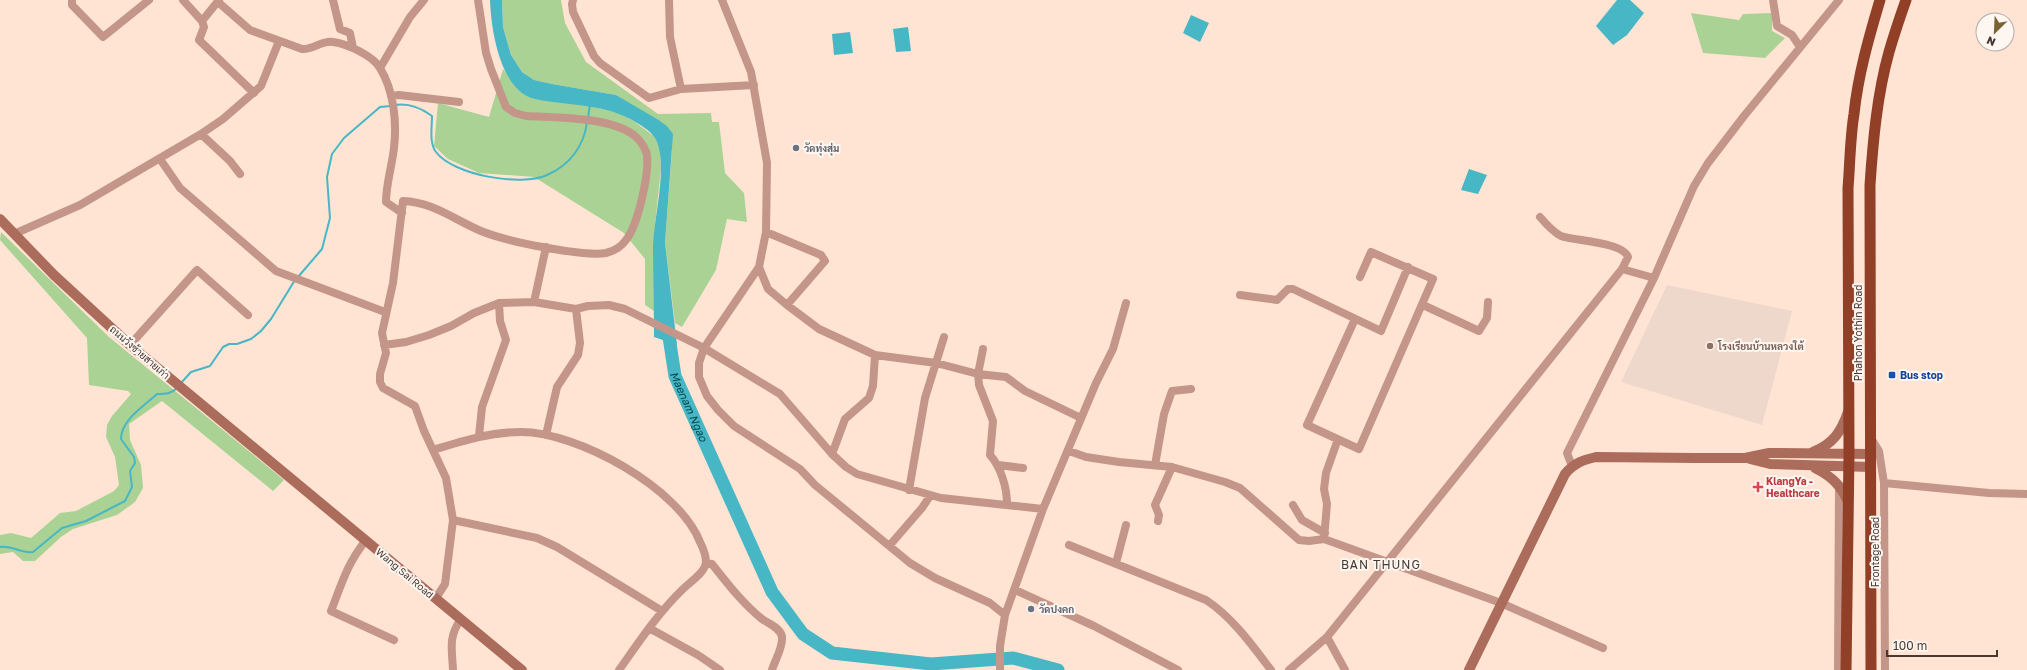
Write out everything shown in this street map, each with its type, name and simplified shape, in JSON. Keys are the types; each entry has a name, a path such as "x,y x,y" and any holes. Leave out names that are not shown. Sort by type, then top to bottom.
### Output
{"highway":[{"name":"Phahon Yothin Road","path":"1846,670 1849,467 1848,188 1850,150 1860,76 1880,0"},
{"name":"Phahon Yothin Road","path":"1871,670 1870,186 1872,144 1889,54 1906,0"}],"main road":[{"name":"ถนนวังซ้ายสายเก่า","path":"0,219 60,280 130,345 288,476"},
{"path":"1810,454 1825,447 1840,432 1849,410"},
{"path":"1469,670 1565,474 1572,466 1596,457 1745,458 1769,453 1871,454"},
{"path":"1745,458 1770,464 1871,467"},
{"path":"1810,465 1827,474 1839,485 1848,502"},
{"name":"Wang Sai Road","path":"288,476 522,670"}],"street":[{"path":"72,0 72,5 103,37 149,0"},
{"path":"183,0 202,22 204,29 199,40 254,93"},
{"path":"333,0 340,29 350,33 353,48"},
{"path":"380,68 410,18 424,0"},
{"path":"436,598 445,584 453,520 446,478 415,406 409,401 383,388 380,382 386,353 382,333 385,312 393,284 403,201 431,206 483,232 546,247 599,254 617,249 626,241 634,228 644,189 647,155 639,140 626,130 608,123 526,116 515,113 506,107 489,63 478,0"},
{"path":"573,0 573,12 589,48 600,63 649,98 681,89 754,85"},
{"path":"669,0 670,37 681,89"},
{"path":"722,0 752,72 767,163 766,232 759,267 704,348 699,363 699,376 707,396 734,426 800,469 815,485 923,572 990,603 1005,615"},
{"path":"1773,0 1778,26 1792,35 1800,46"},
{"path":"1572,466 1567,453 1654,278 1681,214 1701,174 1800,46 1839,0"},
{"path":"202,22 219,1 250,30 302,49 309,50 326,42 333,41 353,48 364,54 380,68 391,98 396,119 394,148 386,193 386,202 402,213"},
{"path":"14,234 80,205 201,134 261,86 279,41"},
{"path":"391,98 459,102"},
{"path":"201,134 230,161 240,174"},
{"path":"160,159 180,188 276,272 385,312"},
{"path":"1289,670 1327,637 1622,269 1628,257 1622,250 1606,245 1564,237 1556,233 1540,217"},
{"path":"766,232 821,255 825,261 787,305"},
{"path":"534,302 546,247"},
{"path":"1354,319 1307,425 1359,449 1423,305 1433,279 1371,252 1360,277"},
{"path":"759,267 768,289 819,329 875,355 917,362 936,363 978,374 1006,377 1025,391 1081,418"},
{"path":"1240,295 1277,300 1288,289 1293,289 1381,331 1408,267"},
{"path":"1622,269 1654,278"},
{"path":"130,345 197,270 248,315"},
{"path":"384,346 406,342 429,335 451,326 474,313 499,303 534,302 576,309 588,306 609,305 625,309 704,348 780,394 832,454 846,467 857,474 930,496 1043,509"},
{"path":"1423,305 1479,331 1487,318 1488,302"},
{"path":"479,436 482,407 506,340 500,321 499,303"},
{"path":"1000,670 1000,646 1005,615 1043,509 1069,451 1081,418 1113,348 1126,303"},
{"path":"546,435 557,387 578,355 580,343 576,309"},
{"path":"909,490 925,398 944,337"},
{"path":"983,349 978,374 980,391 993,421 990,456 998,465 1007,494 1006,504"},
{"path":"832,454 845,419 869,398 873,386 875,355"},
{"path":"1155,465 1164,414 1172,392 1191,389"},
{"path":"433,450 479,436 522,432 546,435 571,443 609,459 653,486 688,519 697,534 705,554 706,563 700,574 662,611 619,670"},
{"name":"Frontage Road","path":"1871,437 1879,451 1884,483 1885,670"},
{"path":"1325,536 1327,504 1324,489 1326,473 1338,439"},
{"path":"1069,451 1086,457 1172,467 1226,482 1240,488 1299,540 1309,542 1325,536"},
{"path":"998,465 1023,468"},
{"path":"1158,521 1159,515 1155,505 1172,467"},
{"path":"1884,483 1989,493 2027,494"},
{"path":"1838,670 1839,485"},
{"path":"890,545 930,496"},
{"path":"1292,505 1302,520 1325,536 1386,563 1501,603 1603,648"},
{"path":"453,520 530,536 557,547 662,611"},
{"path":"1116,563 1126,525"},
{"path":"366,540 352,557 331,611 394,640"},
{"path":"1069,545 1211,603 1251,644 1271,670"},
{"path":"706,563 712,564 761,618 778,630 782,636 782,644 772,670"},
{"path":"1015,590 1094,626 1178,670"},
{"path":"453,670 451,644 454,629 461,619"},
{"path":"649,628 698,655 720,670"},
{"path":"1327,637 1345,670"}],"shaded area":[{"name":"โรงเรียนบ้านหลวงใต้","path":"1667,285 1792,311 1762,425 1621,382"}],"green space":[{"path":"502,0 561,0 565,23 586,62 658,114 711,113 712,122 719,122 725,173 744,193 747,222 727,219 716,270 682,327 675,323 665,243 672,150 667,126 616,95 534,80 522,72 511,55 503,27"},
{"path":"1691,13 1739,20 1743,14 1772,13 1772,31 1785,38 1765,58 1703,53"},
{"path":"503,69 519,90 533,98 590,106 619,113 635,122 655,137 660,150 661,168 653,245 654,311 645,305 645,259 624,233 534,177 479,173 448,159 434,146 438,103 489,117"},
{"path":"1,232 109,337 284,480 273,491 162,401 129,424 130,440 141,465 143,488 135,502 117,515 73,529 61,537 35,561 23,561 13,552 0,554 0,535 11,533 31,538 60,513 76,511 114,491 119,485 115,457 106,437 107,425 112,416 131,394 128,391 89,385 87,338 0,240"}],"water":[{"path":"490,0 502,0 503,27 511,55 522,72 534,80 616,95 657,119 667,126 673,134 665,243 677,345 654,337 653,246 661,175 659,148 655,138 651,133 632,120 608,111 535,99 523,94 513,84 500,57 495,42"},
{"path":"1617,0 1630,0 1644,13 1627,35 1613,45 1596,26"},
{"path":"1191,15 1209,23 1200,42 1183,33"},
{"path":"908,27 911,51 896,52 893,29"},
{"path":"850,32 853,53 834,55 832,34"},
{"path":"1469,169 1487,175 1478,194 1461,190"}],"waterway":[{"path":"588,118 590,104"},
{"path":"395,105 415,107 432,116 432,144 436,152 445,160 472,173 505,179 521,180 535,178 547,175 563,166 579,147 583,139 587,122"},
{"path":"298,277 322,249 330,218 327,177 332,154 344,138 380,107 391,106"},
{"path":"181,383 191,372 210,366 223,347 229,344 237,344 251,339 261,331 271,319 295,280"},
{"name":"Maenam Ngao","path":"667,324 675,376 772,592 803,634 832,653 931,664 1013,658 1058,670"},
{"path":"0,547 9,547 25,552 33,552 62,528 86,521 125,501 132,487 130,471 135,463 134,457 121,439 122,432 134,414 157,394 168,393 177,388"}],"place":[{"name":"วัดทุ่งสุ่ม","path":"796,148"},
{"name":"โรงเรียนบ้านหลวงใต้","path":"1710,346"},
{"name":"Bus stop","path":"1892,375"},
{"name":"KlangYa - Healthcare","path":"1758,487"},
{"name":"วัดปงคก","path":"1031,609"}],"district":[{"name":"BAN THUNG","path":"1381,565"}]}
